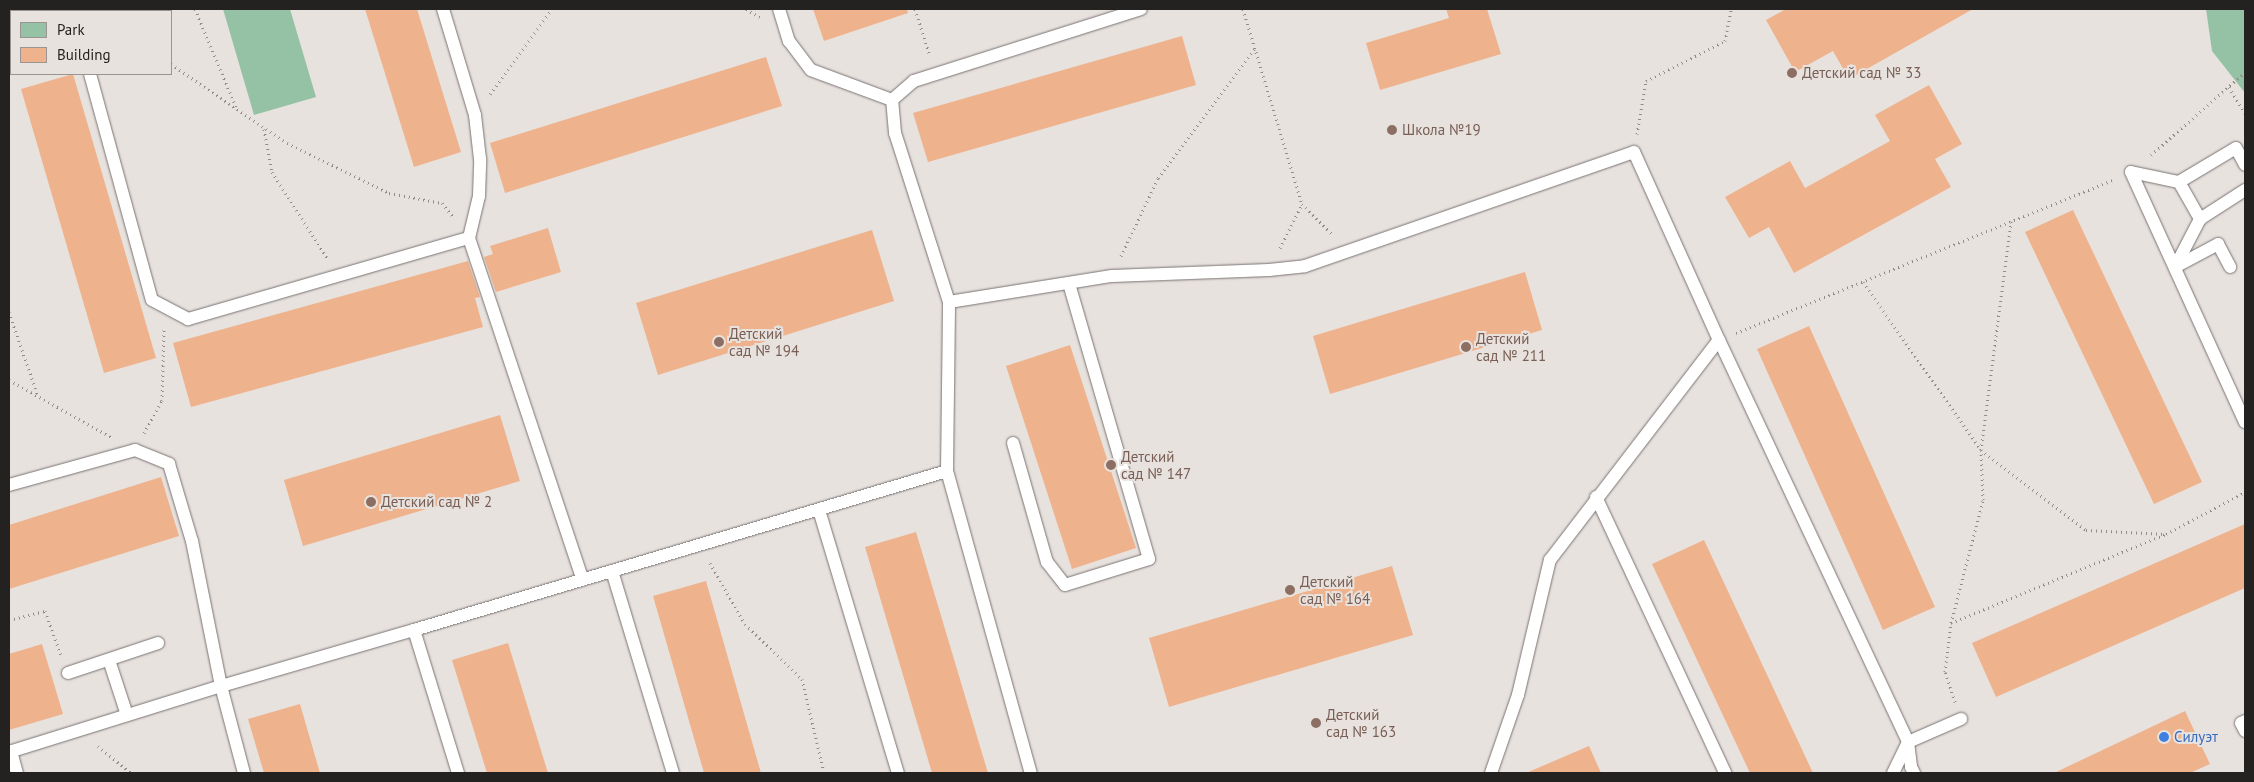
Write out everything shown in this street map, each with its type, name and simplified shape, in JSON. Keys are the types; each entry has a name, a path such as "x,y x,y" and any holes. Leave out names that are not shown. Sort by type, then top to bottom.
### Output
{"lane":[{"path":"443,9 475,114 480,159 479,196 469,238 583,580"},
{"path":"779,9 789,41 811,70 892,100"},
{"path":"892,100 914,81 1141,9"},
{"path":"90,75 152,300 188,320 469,238"},
{"path":"892,100 895,134 949,302 947,471 1031,773"},
{"path":"2132,172 2179,182 2236,148 2245,165"},
{"path":"949,302 1112,276 1269,270 1305,266 1350,252 1634,152 1719,340 1908,742 1910,767 1914,773"},
{"path":"2132,172 2245,422"},
{"path":"2179,182 2200,219"},
{"path":"2175,267 2200,219 2245,190"},
{"path":"2175,267 2218,244 2230,267"},
{"path":"1013,443 1047,562 1065,585 1149,559 1069,283"},
{"path":"1491,773 1518,696 1550,560 1596,497 1719,340"},
{"path":"9,485 135,450 169,464 192,541 221,686 244,773"},
{"path":"17,773 10,751 221,686 947,471"},
{"path":"1596,497 1724,773"},
{"path":"819,510 898,773"},
{"path":"612,571 673,773"},
{"path":"414,630 458,773"},
{"path":"68,673 158,643"},
{"path":"109,660 127,715"},
{"path":"1893,773 1908,742 1961,719"},
{"path":"2245,721 2241,723 2245,731"}],"path":[{"path":"195,9 236,108"},
{"path":"475,114 552,9"},
{"path":"915,9 936,74"},
{"path":"1243,9 1302,204 1350,252"},
{"path":"1634,152 1646,81 1725,41 1731,9"},
{"path":"1112,276 1158,178 1255,47"},
{"path":"172,65 287,143 389,193 442,203 469,238"},
{"path":"1719,340 2132,172 2245,72"},
{"path":"2229,86 2245,114"},
{"path":"264,128 272,172 338,275"},
{"path":"1269,270 1302,204"},
{"path":"1961,719 1945,672 1951,623 1983,500 1982,450 2011,221"},
{"path":"1863,282 1982,450 2086,530 2166,534"},
{"path":"9,380 135,450 162,401 166,307"},
{"path":"9,312 38,396"},
{"path":"1951,623 2166,534 2245,492"},
{"path":"699,545 745,624 802,679 824,773"},
{"path":"9,620 45,611 68,673"},
{"path":"78,730 131,773"}],"green space":[{"path":"223,9 290,9 316,97 254,115"},
{"path":"2206,9 2245,9 2245,93 2212,51"}],"building":[{"path":"365,9 417,9 461,152 414,167"},
{"path":"813,9 907,9 908,13 824,41"},
{"path":"1446,9 1487,9 1501,54 1380,90 1366,43 1449,18"},
{"path":"1786,9 1973,9 1849,79 1833,51 1795,72 1766,20"},
{"path":"1182,36 1196,85 928,162 913,113"},
{"path":"766,57 782,106 505,193 490,143"},
{"path":"73,75 156,358 104,373 21,89"},
{"path":"1929,85 1962,144 1935,159 1951,187 1794,273 1769,227 1749,238 1725,197 1790,161 1805,188 1890,141 1875,115"},
{"path":"2073,210 2202,482 2154,504 2025,232"},
{"path":"548,228 561,272 496,292 484,257 493,254 490,246"},
{"path":"872,230 894,301 658,375 636,303"},
{"path":"468,261 480,297 475,298 483,327 191,407 173,343"},
{"path":"1525,272 1542,330 1330,394 1313,336"},
{"path":"1809,326 1935,607 1883,630 1757,349"},
{"path":"1070,345 1136,548 1072,569 1006,366"},
{"path":"500,415 520,481 303,546 284,480"},
{"path":"161,477 179,536 9,589 9,525"},
{"path":"2245,524 2245,588 1996,697 1972,643"},
{"path":"916,532 988,773 932,773 865,547"},
{"path":"1704,540 1813,773 1750,773 1652,564"},
{"path":"1392,566 1413,635 1169,707 1149,638"},
{"path":"706,581 761,773 704,773 653,596"},
{"path":"508,643 548,773 487,773 452,660"},
{"path":"42,644 63,714 9,730 9,654"},
{"path":"300,704 320,773 264,773 248,719"},
{"name":"Силуэт","path":"2185,711 2210,764 2190,773 2054,773"},
{"path":"1589,746 1601,773 1526,773"}],"place":[{"name":"Детский сад № 33","path":"1792,73"},
{"name":"Школа №19","path":"1392,130"},
{"name":"Детский сад № 194","path":"719,342"},
{"name":"Детский сад № 211","path":"1466,347"},
{"name":"Детский сад № 147","path":"1111,465"},
{"name":"Детский сад № 2","path":"371,502"},
{"name":"Детский сад № 164","path":"1290,590"},
{"name":"Детский сад № 163","path":"1316,723"},
{"name":"Силуэт","path":"2164,737"}]}
